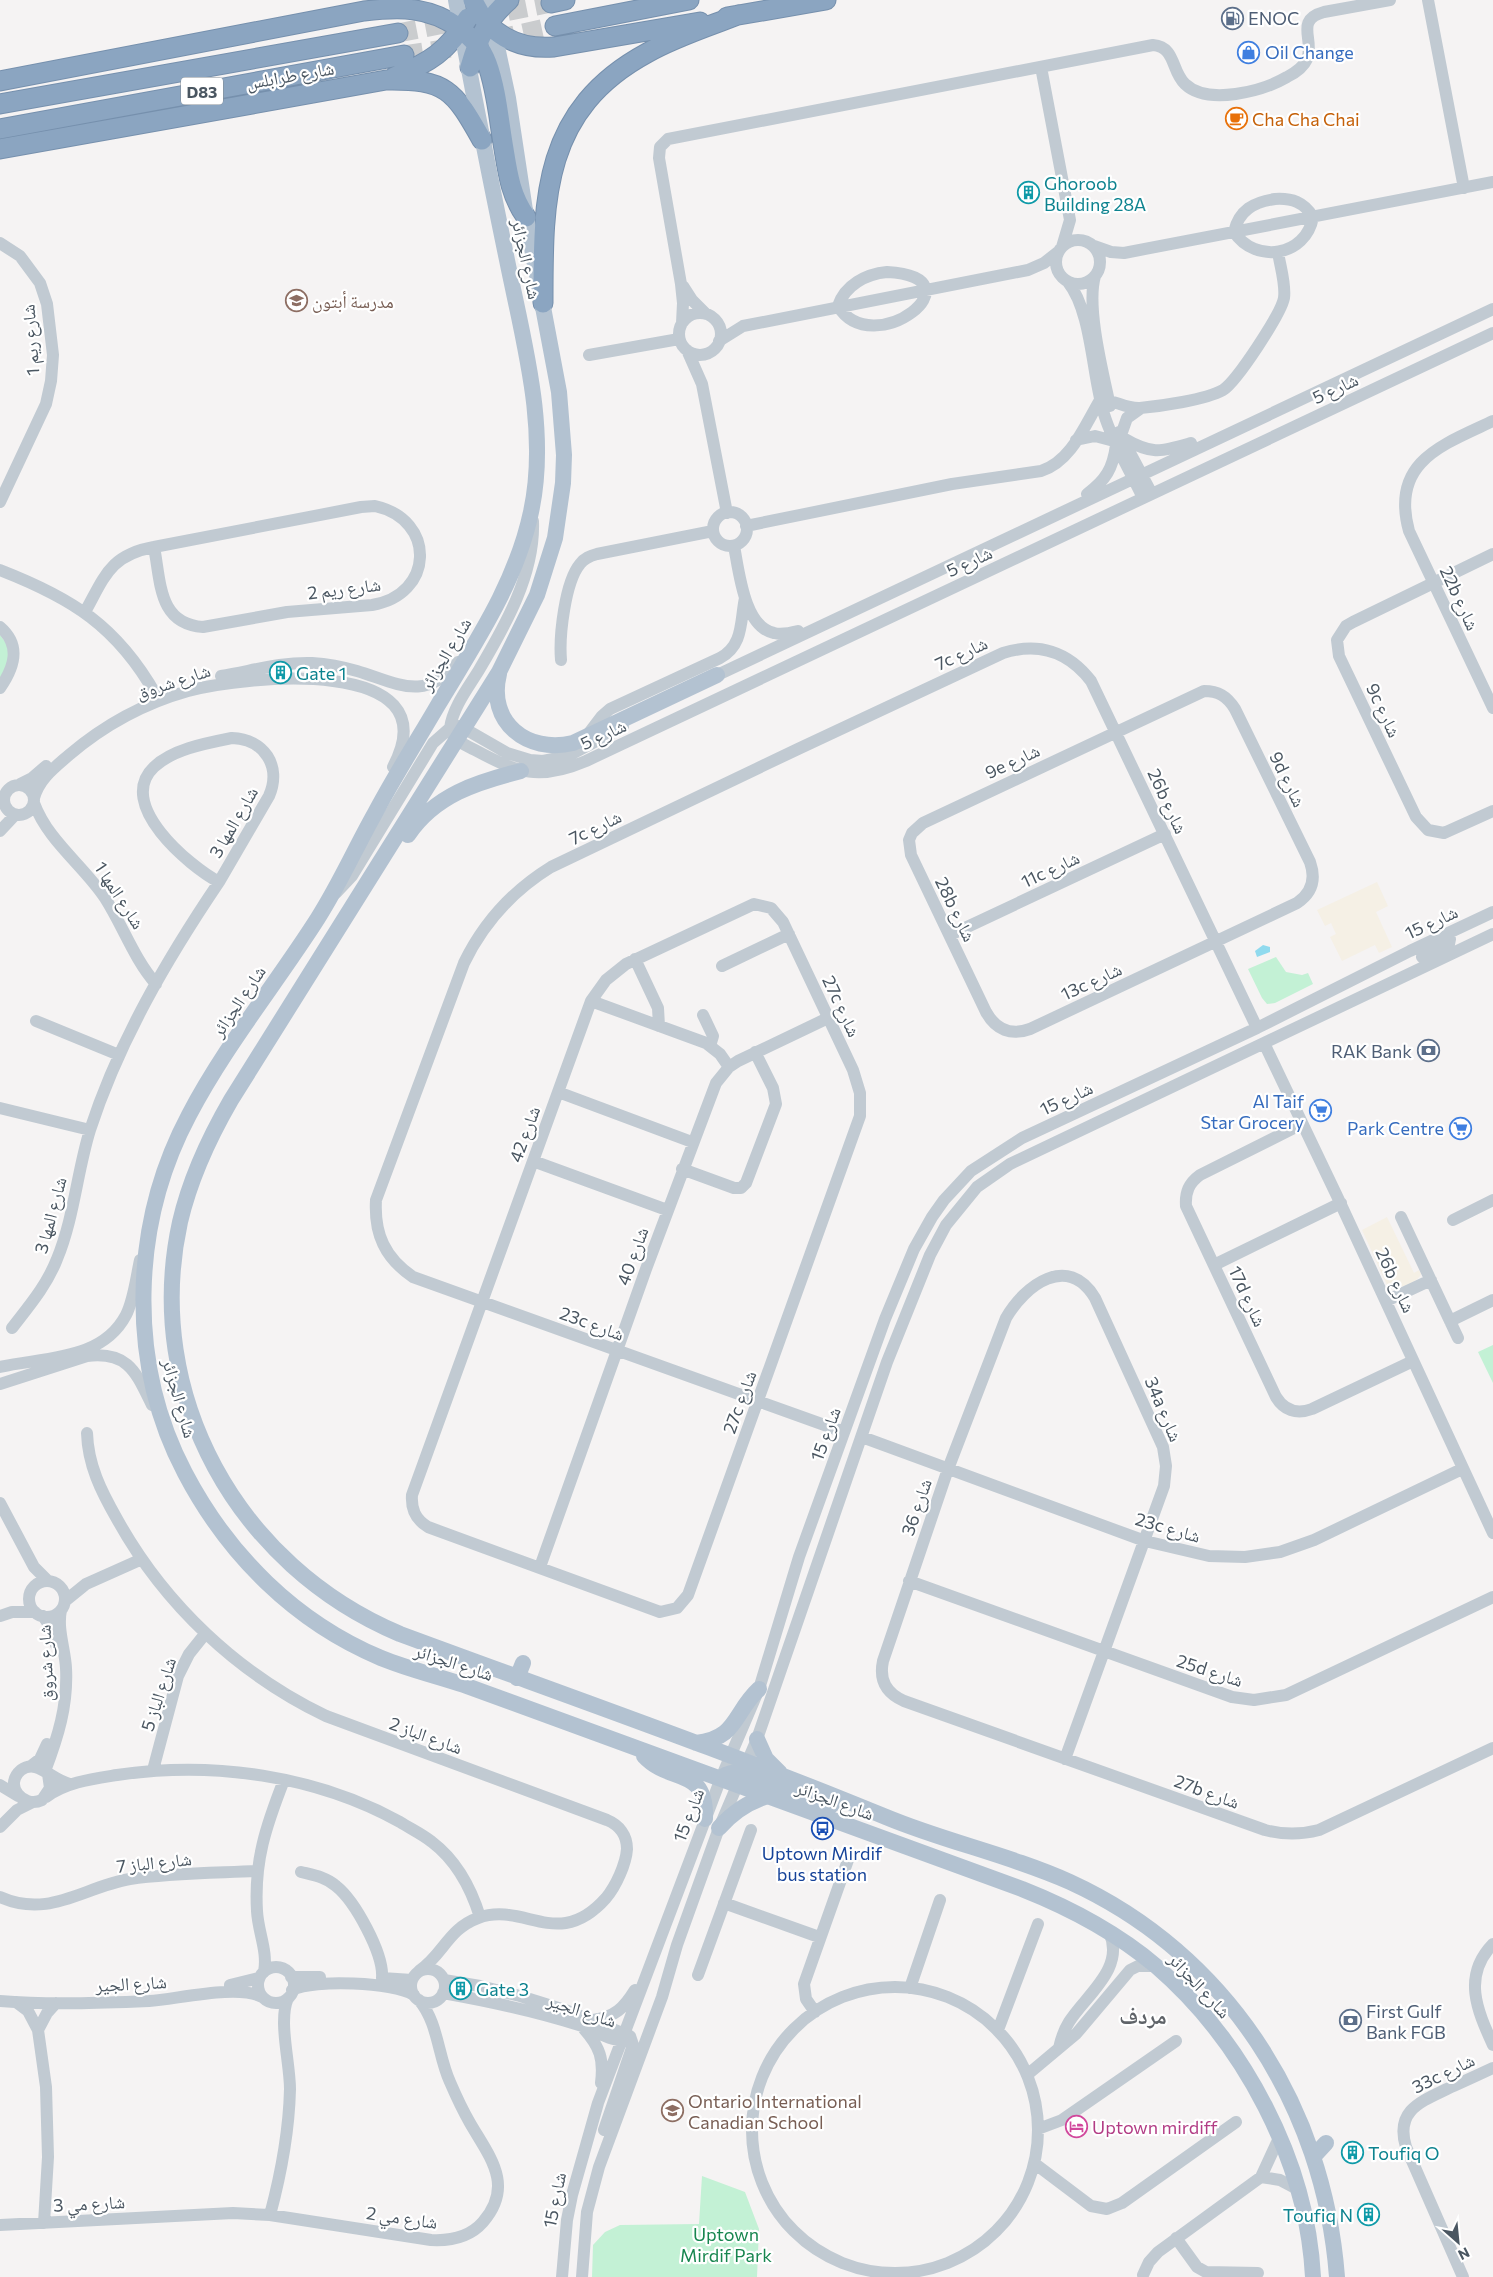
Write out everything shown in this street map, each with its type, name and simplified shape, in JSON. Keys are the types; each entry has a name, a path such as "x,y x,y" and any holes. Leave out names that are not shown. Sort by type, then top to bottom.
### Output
{"highway":[{"path":"364,10 389,0"},
{"path":"386,80 434,58 448,47 461,29 483,11 509,0"},
{"path":"555,26 689,0"},
{"path":"483,11 520,45 543,48 826,0"},
{"path":"0,81 364,10 416,9 434,14 461,29 477,42 490,72 510,185 516,202 526,217"},
{"path":"470,67 483,11"},
{"path":"543,303 543,235 547,190 562,141 580,112 607,82 646,54 738,15"},
{"name":"شارع طرابلس","path":"0,104 398,33"},
{"name":"شارع طرابلس","path":"0,129 404,55"},
{"path":"0,149 386,80 420,81 444,89 460,103 482,140"}],"main road":[{"name":"شارع الجزائر","path":"456,0 530,381 536,446 532,510 508,580 492,614 379,805 330,897 190,1114 166,1168 148,1239 144,1294 148,1364 163,1425 193,1487 230,1543 269,1586 308,1617 345,1640 385,1659 464,1685 721,1778 742,1773 780,1773 915,1829 1027,1865 1075,1885 1128,1913 1178,1951 1215,1986 1258,2042 1287,2093 1314,2156 1331,2220 1337,2277"},
{"name":"شارع الجزائر","path":"483,11 509,104 526,217 559,392 564,455 560,511 555,538 537,595 499,672 456,731 367,884 231,1100 212,1133 197,1168 182,1214 174,1261 171,1300 178,1367 191,1416 212,1462 242,1511 268,1543 287,1562 329,1596 381,1627 520,1670 730,1756 742,1773 768,1796 1022,1889 1069,1909 1109,1932 1156,1966 1190,1999 1214,2028 1250,2081 1279,2138 1297,2189 1314,2274"},
{"path":"499,672 496,692 501,712 510,727 535,744 560,746 586,737 717,675"},
{"path":"367,884 387,864 416,823 432,808 450,796 478,783 521,771"},
{"path":"696,1743 712,1741 728,1731 750,1698 759,1689"},
{"path":"757,1739 766,1759 780,1773"},
{"path":"638,1748 655,1766 696,1784 704,1798 712,1824 731,1815 745,1805 768,1796"},
{"path":"742,1773 888,1825 915,1829"},
{"path":"1314,2156 1326,2143"}],"street":[{"path":"726,513 702,384 687,350 679,339 684,303 682,284 659,158 660,147 668,139 1041,66 1158,46 1170,53 1181,79 1194,90 1216,94 1252,92 1285,78 1304,64 1309,52 1307,29 1314,16 1390,0"},
{"path":"1428,0 1464,188"},
{"path":"1041,66 1070,220 1056,266 1082,306 1104,400 1118,440 1147,496"},
{"path":"702,384 707,353 719,341 742,326 1028,270 1044,263 1072,241 1091,244 1111,252 1124,253 1493,182"},
{"path":"1284,198 1298,201 1304,205 1313,217 1309,232 1299,244 1278,252 1269,253 1252,249 1238,239 1234,232 1239,216 1245,210 1267,200 1284,198"},
{"path":"746,526 952,484 1041,471 1058,463 1104,400 1092,311 1092,290 1099,257 1091,244 1070,220"},
{"name":"شارع ريم 1","path":"0,243 20,256 40,283 47,304 53,355 52,381 46,404 0,502"},
{"path":"1104,400 1124,407 1141,408 1210,395 1224,389 1236,378 1282,305 1284,291 1278,252"},
{"path":"1028,270 1080,284 1124,253"},
{"path":"879,273 910,275 923,283 927,290 926,296 917,309 904,318 887,323 859,322 847,316 838,306 840,299 849,288 864,278 879,273"},
{"path":"682,284 692,300 720,328 719,341"},
{"name":"شارع 5","path":"456,731 518,757 543,761 556,759 591,745 717,675 1493,309"},
{"path":"682,322 693,314 710,316 742,326"},
{"name":"شارع 5","path":"456,731 506,767 521,771 538,773 558,771 586,762 1493,333"},
{"path":"589,354 679,339"},
{"path":"687,350 697,354 707,353"},
{"path":"1059,513 1095,488 1107,476 1127,418 1141,408"},
{"name":"22b شارع","path":"1493,421 1431,451 1418,465 1409,481 1404,506 1409,531 1493,708"},
{"path":"1076,440 1095,436 1118,440 1155,452 1193,442 1206,443"},
{"name":"شارع ريم 2","path":"85,612 106,574 120,559 137,551 154,547 361,507 375,506 388,509 400,515 410,525 417,537 420,550 420,564 412,582 398,597 385,603 287,612 203,626 192,626 182,622 166,606 154,547"},
{"path":"330,897 342,888 352,876 433,743 456,731 453,714 490,652 511,611 526,570 533,540 532,510"},
{"path":"726,513 739,515 746,526 744,538 734,546 723,545 714,537 712,531 716,519 726,513"},
{"path":"561,660 560,634 562,621 575,572 583,560 603,552 712,531"},
{"path":"734,546 745,598 757,622 767,631 786,634 818,627"},
{"name":"9c شارع","path":"1493,554 1432,582 1346,626 1337,640 1337,648 1377,737 1421,824 1436,833 1444,833 1493,811"},
{"path":"0,570 43,588 85,612 122,645 145,675 156,694"},
{"path":"586,737 602,716 610,709 720,658 732,650 739,639 745,598"},
{"path":"0,627 12,642 14,652 14,663 10,674 0,688"},
{"name":"شارع شروق","path":"16,785 37,774 73,742 95,726 156,694 193,682 264,666 299,663 329,665 359,671 394,685 412,687 430,684 446,675 475,644"},
{"name":"26b شارع","path":"1002,654 1031,647 1052,651 1072,660 1091,681 1257,1028"},
{"name":"7c شارع","path":"376,1200 464,962 489,921 524,886 551,867 798,748 1002,654"},
{"path":"264,666 270,674 266,680"},
{"name":"شارع شروق","path":"34,801 42,780 67,757 99,733 134,713 170,697 201,687 234,682 302,678 339,682 381,695 395,706 402,718 404,740 399,755 381,790 379,805"},
{"name":"9d شارع","path":"1116,732 1196,693 1212,691 1226,697 1235,708 1310,862 1313,870 1312,885 1303,898 1215,941"},
{"name":"9e شارع","path":"923,823 1116,732"},
{"name":"شارع المها 3","path":"12,1328 39,1294 57,1259 67,1230 90,1130 119,1055 156,984 219,882 269,796 274,781 272,765 264,750 258,745 241,738 232,738 207,744 166,759 153,768 145,781 143,789 145,804 162,834 187,860 219,882"},
{"path":"0,780 31,790 34,801 28,812 17,815 0,831"},
{"path":"16,785 2,801 8,812 17,815"},
{"name":"شارع المها 1","path":"34,801 47,830 96,886 118,920 142,967 156,984"},
{"name":"شارع المها 1","path":"17,815 47,830"},
{"name":"28b شارع","path":"923,823 912,833 909,848 986,1012"},
{"name":"11c شارع","path":"950,935 1165,834"},
{"name":"شارع 42","path":"412,1495 591,1001 606,980 635,959 754,904 771,908 783,922"},
{"name":"شارع 15","path":"582,2277 585,2231 590,2196 606,2147 662,1997 712,1824 721,1778 759,1689 799,1557 885,1319 914,1249 932,1217 944,1200 972,1171 1022,1138 1257,1028 1493,912"},
{"name":"27c شارع","path":"412,1495 412,1510 416,1517 428,1526 651,1610 660,1612 677,1608 688,1595 860,1116 858,1081 783,922"},
{"path":"722,966 789,934"},
{"path":"1389,982 1398,970 1448,944 1450,939 1446,934"},
{"name":"شارع 15","path":"562,2277 567,2220 572,2195 598,2103 627,2038 644,1978 712,1824 742,1773 757,1739 887,1362 938,1239 966,1199 977,1187 1010,1164 1493,934"},
{"name":"13c شارع","path":"986,1012 997,1026 1004,1030 1022,1032 1215,941"},
{"path":"635,959 658,1008 659,1026"},
{"path":"591,1001 710,1046 720,1054 729,1067"},
{"path":"703,1015 713,1036 710,1046"},
{"name":"شارع 40","path":"540,1567 692,1142 716,1083 729,1067 755,1052 828,1018"},
{"path":"36,1021 119,1055"},
{"name":"26b شارع","path":"1264,1043 1341,1203 1493,1533"},
{"path":"682,1170 737,1188 746,1183 776,1104 773,1088 755,1052"},
{"path":"1101,1121 1096,1114 1096,1108 1134,1088 1139,1083"},
{"path":"558,1092 692,1142"},
{"path":"2,1107 90,1130"},
{"name":"17d شارع","path":"1302,1124 1200,1175 1190,1185 1185,1198 1186,1206 1276,1396 1285,1407 1298,1412 1312,1409 1413,1360"},
{"path":"533,1161 668,1210"},
{"name":"23c شارع","path":"376,1200 377,1228 381,1241 396,1264 413,1277 844,1432"},
{"path":"1453,1220 1493,1200"},
{"path":"1214,1265 1341,1203"},
{"path":"1402,1217 1458,1338"},
{"path":"148,1239 140,1259 130,1304 123,1320 113,1333 84,1351 3,1366 5,1383 86,1356 110,1356 131,1368 139,1376 163,1425"},
{"name":"34a شارع","path":"1006,1318 1021,1297 1031,1288 1054,1276 1074,1277 1090,1289 1163,1448 1166,1476 1145,1541 1066,1759"},
{"path":"1386,1301 1431,1280"},
{"path":"1450,1321 1493,1300"},
{"path":"885,1319 890,1316 895,1324 887,1347 887,1362"},
{"name":"شارع 36","path":"904,1701 896,1698 885,1686 881,1669 948,1469 1006,1318"},
{"name":"شارع الباز 2","path":"87,1433 88,1452 96,1479 120,1526 142,1559 205,1634 247,1669 310,1708 343,1723 607,1820 617,1826 624,1835 626,1853 613,1888 600,1904 586,1915 569,1922 551,1924 510,1916 480,1917 450,1936 436,1955 416,1976"},
{"name":"23c شارع","path":"862,1437 1145,1541 1209,1556 1245,1557 1280,1552 1314,1540 1462,1469"},
{"path":"0,1503 34,1567 63,1591 63,1605"},
{"path":"0,1522 28,1573 30,1604 39,1614"},
{"path":"3,1615 39,1614 53,1616 86,1584 142,1559"},
{"name":"25d شارع","path":"909,1582 1243,1700 1265,1700 1296,1691 1493,1597"},
{"path":"3,1615 38,1583 86,1584"},
{"name":"شارع شروق","path":"47,1773 66,1700 66,1667 60,1627 63,1605"},
{"name":"شارع شروق","path":"31,1766 40,1759 45,1749 54,1723 58,1692 58,1659 54,1636 39,1614"},
{"name":"شارع الباز 5","path":"153,1770 178,1676 189,1654 205,1634"},
{"name":"27b شارع","path":"904,1701 1265,1830 1292,1834 1319,1830 1332,1825 1493,1748"},
{"path":"33,1802 19,1797 0,1783 31,1766 47,1773 56,1780 70,1784"},
{"path":"0,1827 17,1810 70,1784 153,1770 205,1770 284,1780 322,1789 359,1802 432,1842 460,1871 473,1896 480,1917"},
{"path":"18,1773 14,1787 19,1797"},
{"path":"46,1797 51,1784 47,1773"},
{"path":"284,1780 264,1831 257,1871 257,1914 264,1948 258,1986 284,2022"},
{"path":"0,1817 19,1797"},
{"path":"698,1975 751,1830"},
{"path":"815,2012 806,1999 804,1984 819,1937 848,1860"},
{"name":"شارع الباز 7","path":"0,1897 24,1905 48,1905 128,1880 257,1871"},
{"path":"301,1872 328,1880 336,1885 349,1900 378,1952 382,1965 382,1978"},
{"path":"910,1988 940,1900"},
{"path":"724,1903 819,1937"},
{"path":"998,2030 1038,1924"},
{"path":"1059,2048 1069,2022 1112,1964 1114,1948 1109,1932"},
{"path":"1493,1944 1481,1961 1474,1989 1480,2017 1493,2045"},
{"path":"264,1948 281,1968 291,1976 382,1978 416,1976 431,1969 442,1977"},
{"path":"431,2019 441,1996 442,1977 436,1955"},
{"path":"1027,2075 1076,2034 1130,1970 1138,1966 1156,1966"},
{"path":"261,1975 272,1968 281,1968"},
{"name":"شارع الجير","path":"0,1993 78,1996 174,1991 237,1984 261,1975"},
{"path":"270,2215 282,2167 290,2104 290,2077 284,2009 290,1994 291,1976"},
{"path":"416,1976 411,1988 416,1998"},
{"name":"شارع الجير","path":"442,1977 467,1986 480,1986 544,2003 586,2023 627,2038 648,2033"},
{"path":"598,2103 603,2070 602,2057 586,2023 605,2018 621,2010 644,1978"},
{"path":"266,1999 279,2002 308,1985 364,1984 398,1988 427,2003 441,1996"},
{"path":"474,2000 474,1993 480,1986"},
{"path":"890,1988 910,1988 926,1991 958,2002 985,2019 998,2030 1014,2051 1027,2075 1035,2101 1038,2129 1034,2163 1019,2202 993,2234 958,2258 937,2267 892,2273 869,2271 834,2259 808,2244 791,2229 777,2212 758,2172 753,2149 752,2127 756,2097 769,2062 782,2043 815,2012 851,1995 890,1988"},
{"name":"شارع الجير","path":"0,2000 56,2003 152,2000 239,1991 251,1992 266,1999"},
{"name":"شارع الجير","path":"441,1996 461,2001 474,2000 586,2023"},
{"name":"شارع مي 2","path":"270,2215 441,2240 468,2234 488,2216 497,2194 497,2170 491,2156 461,2107 448,2077 431,2019 416,1998"},
{"name":"شارع مي 3","path":"16,2002 28,2011 38,2030 46,2087 48,2157 44,2223 198,2214 270,2215"},
{"path":"38,2030 47,2013 56,2003"},
{"path":"606,2147 603,2137 604,2128 627,2038"},
{"path":"1038,2129 1062,2120 1176,2041"},
{"name":"33c شارع","path":"1464,2277 1406,2147 1403,2131 1407,2116 1417,2104 1493,2068"},
{"path":"1034,2163 1091,2206 1107,2209 1122,2203 1236,2122"},
{"path":"1143,2275 1153,2256 1261,2177 1279,2138"},
{"path":"1261,2177 1280,2180 1297,2189"},
{"path":"0,2225 44,2223"},
{"path":"1176,2238 1197,2267 1206,2272 1258,2273"}],"green space":[{"path":"0,635 12,651 0,690"},
{"path":"1276,957 1286,972 1302,975 1308,973 1313,984 1275,1003 1267,1004 1262,998 1248,969"},
{"path":"1493,1345 1493,1383 1478,1352"},
{"name":"Uptown Mirdif Park","path":"702,2176 745,2192 759,2229 757,2277 592,2277 593,2245 605,2232 620,2225 699,2224"}],"sand":[{"path":"1377,882 1388,906 1376,912 1392,947 1379,953 1375,945 1342,961 1330,937 1336,934 1331,923 1325,926 1317,910"},
{"path":"1387,1217 1414,1273 1419,1270 1421,1274 1412,1282 1395,1288 1387,1285 1362,1230"}],"water":[{"path":"1263,945 1270,947 1270,952 1257,957 1255,951"}],"tunnel":[{"path":"398,33 551,3"},
{"path":"496,39 555,26"},
{"path":"404,55 450,48"}],"place":[{"name":"ENOC","path":"1232,18"},
{"name":"Oil Change","path":"1249,52"},
{"name":"Cha Cha Chai","path":"1236,119"},
{"name":"Ghoroob Building 28A","path":"1028,193"},
{"name":"مدرسة أبتون","path":"296,301"},
{"name":"Gate 1","path":"280,673"},
{"name":"RAK Bank","path":"1428,1051"},
{"name":"Al Taif Star Grocery","path":"1320,1111"},
{"name":"Park Centre","path":"1460,1128"},
{"name":"Uptown Mirdif bus station","path":"822,1828"},
{"name":"Gate 3","path":"460,1989"},
{"name":"First Gulf Bank FGB","path":"1350,2021"},
{"name":"Ontario International Canadian School","path":"672,2111"},
{"name":"Uptown mirdiff","path":"1076,2127"},
{"name":"Toufiq O","path":"1352,2153"},
{"name":"Toufiq N","path":"1369,2215"}],"district":[{"name":"مردف","path":"1143,2015"}]}
